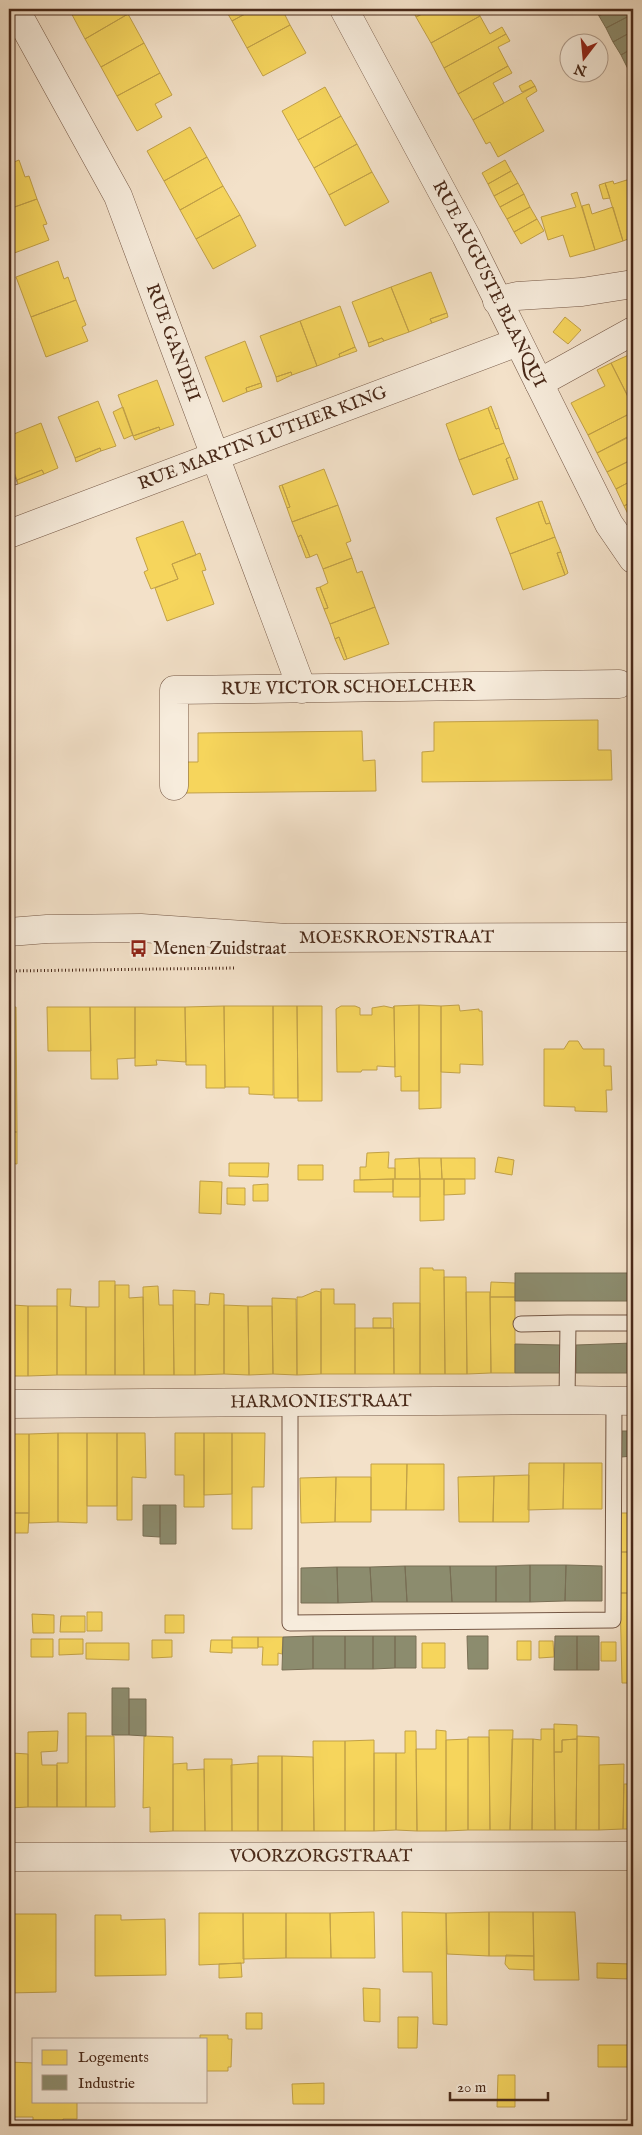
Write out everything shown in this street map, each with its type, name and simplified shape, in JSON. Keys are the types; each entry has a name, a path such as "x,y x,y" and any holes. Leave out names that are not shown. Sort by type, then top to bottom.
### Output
{"street":[{"name":"RUE GANDHI","path":"15,9 118,196 302,689"},
{"name":"RUE AUGUSTE BLANQUI","path":"344,9 466,236 609,524 633,559"},
{"path":"498,301 517,296 582,292 633,284"},
{"path":"539,383 633,331"},
{"name":"RUE MARTIN LUTHER KING","path":"9,534 216,458 518,342"},
{"name":"RUE VICTOR SCHOELCHER","path":"174,786 174,690 618,684"},
{"name":"MOESKROENSTRAAT","path":"9,932 47,929 141,928 287,938 633,936"},
{"name":"HARMONIESTRAAT","path":"9,1404 624,1401"},
{"name":"VOORZORGSTRAAT","path":"9,1857 633,1856"}],"lane":[{"path":"568,1323 568,1400"},
{"path":"521,1324 630,1323"},
{"path":"290,1402 290,1623 612,1620 624,1401"}],"shaded area":[{"path":"9,462 18,484 9,487"}],"building: Logements":[{"path":"69,9 125,9 128,14 85,39"},
{"path":"225,9 254,9 232,21"},
{"path":"254,9 282,9 290,25 247,48 232,21"},
{"path":"412,9 432,9 416,17"},
{"path":"432,9 477,9 480,16 431,43 416,17"},
{"path":"128,14 144,43 101,67 85,39"},
{"path":"480,16 490,34 502,27 506,34 444,68 431,43"},
{"path":"290,25 306,53 263,76 247,48"},
{"path":"506,34 510,41 498,47 508,66 458,94 444,68"},
{"path":"144,43 160,73 117,96 101,67"},
{"path":"508,66 512,73 493,83 504,103 473,120 458,94"},
{"path":"160,73 172,95 155,104 162,117 137,131 117,96"},
{"path":"531,80 535,86 522,92 519,86"},
{"path":"535,86 537,91 526,98 544,131 498,157 490,142 486,144 473,120"},
{"path":"325,87 341,116 298,140 282,111"},
{"path":"341,116 357,144 314,168 298,140"},
{"path":"190,127 207,157 164,181 147,151"},
{"path":"357,144 372,172 329,195 314,168"},
{"path":"207,157 223,186 180,210 164,181"},
{"path":"19,160 25,177 29,176 37,199 9,209 9,164"},
{"path":"505,160 511,171 488,184 482,173"},
{"path":"511,171 518,183 494,196 488,184"},
{"path":"372,172 389,202 345,226 329,195"},
{"path":"633,178 633,237 623,241 605,183 613,181 614,184"},
{"path":"518,183 524,194 500,207 494,196"},
{"path":"605,183 610,198 603,199 599,185"},
{"path":"223,186 240,215 196,239 180,210"},
{"path":"577,192 595,250 570,257 563,235 548,240 541,217 576,207 571,194"},
{"path":"524,194 530,207 507,219 500,207"},
{"path":"37,199 47,224 43,225 49,240 9,255 9,209"},
{"path":"589,204 592,214 613,207 623,241 595,250 582,206"},
{"path":"530,207 537,219 514,232 507,219"},
{"path":"240,215 256,246 213,269 196,239"},
{"path":"537,219 544,231 521,244 514,232"},
{"path":"58,261 64,279 68,277 76,300 31,317 16,277"},
{"path":"431,272 447,313 430,319 432,323 409,332 391,287"},
{"path":"391,287 409,332 384,341 382,338 368,343 352,302"},
{"path":"76,300 86,325 82,327 88,341 46,357 31,317"},
{"path":"340,306 355,347 339,354 340,357 317,366 300,321"},
{"path":"447,313 448,317 432,323 430,319"},
{"path":"565,317 581,330 568,344 553,332"},
{"path":"300,321 317,366 292,375 291,372 276,377 260,336"},
{"path":"382,338 384,341 369,347 368,343"},
{"path":"245,341 261,383 246,388 247,392 223,402 205,357"},
{"path":"355,347 357,351 340,357 339,354"},
{"path":"633,353 633,403 632,404 611,363"},
{"path":"611,363 633,407 633,412 588,435 571,403 605,386 597,370"},
{"path":"291,372 292,375 277,382 276,377"},
{"path":"157,380 174,425 160,430 159,427 133,436 118,395"},
{"path":"261,383 262,387 247,392 246,388"},
{"path":"98,401 116,446 101,451 100,448 75,458 58,417"},
{"path":"491,406 499,428 496,429 488,408"},
{"path":"123,407 133,435 124,439 113,412"},
{"path":"488,408 496,429 499,428 504,443 459,460 446,424"},
{"path":"633,412 633,435 597,453 588,435"},
{"path":"41,423 58,468 44,474 42,470 17,480 9,459 9,436"},
{"path":"159,427 160,430 135,440 133,436"},
{"path":"631,435 633,439 633,459 607,472 597,453"},
{"path":"504,443 510,457 506,459 514,480 473,495 459,460"},
{"path":"100,448 101,451 76,462 75,458"},
{"path":"510,457 518,479 514,480 506,459"},
{"path":"633,459 633,480 616,489 607,472"},
{"path":"324,469 338,505 292,522 287,508 290,507 282,485"},
{"path":"42,470 44,474 18,484 17,480"},
{"path":"633,480 633,501 624,506 616,489"},
{"path":"282,485 290,507 287,508 279,486"},
{"path":"542,501 550,523 546,524 538,502"},
{"path":"633,501 633,521 632,522 624,506"},
{"path":"538,502 546,524 550,523 555,537 510,554 496,518"},
{"path":"338,505 351,541 346,543 352,558 323,569 317,554 310,557 301,535 298,537 292,522"},
{"path":"183,521 196,555 172,564 178,579 151,589 144,572 148,570 136,538"},
{"path":"301,535 310,557 306,558 298,537"},
{"path":"555,537 561,552 557,553 565,575 523,590 510,554"},
{"path":"561,552 568,573 565,575 557,553"},
{"path":"200,553 206,570 202,571 214,604 167,621 155,588 178,579 172,564"},
{"path":"352,558 357,573 362,571 375,607 330,624 324,609 328,608 320,587 328,583 323,569"},
{"path":"320,587 328,608 324,609 316,588"},
{"path":"375,607 389,644 347,659 339,637 335,639 330,624"},
{"path":"339,637 347,659 344,660 335,639"},
{"path":"598,720 598,750 611,750 612,780 422,782 422,752 434,751 434,722"},
{"path":"362,731 363,761 375,760 376,791 186,793 186,762 198,762 198,733"},
{"path":"419,1005 441,1006 441,1108 419,1109"},
{"path":"419,1005 419,1091 401,1091 401,1076 395,1077 394,1006"},
{"path":"459,1005 460,1011 479,1009 479,1011 482,1011 483,1065 460,1064 460,1073 441,1072 441,1006"},
{"path":"224,1006 225,1088 206,1088 206,1065 186,1065 185,1007"},
{"path":"224,1006 273,1006 273,1095 249,1094 249,1087 225,1087"},
{"path":"273,1006 297,1006 298,1098 274,1098"},
{"path":"297,1006 322,1006 322,1101 298,1101"},
{"path":"341,1006 355,1006 360,1008 360,1015 372,1015 372,1008 384,1006 393,1008 394,1006 395,1067 377,1066 377,1070 337,1072 336,1009"},
{"path":"9,1007 16,1007 17,1132 9,1132"},
{"path":"47,1007 90,1007 91,1051 48,1051"},
{"path":"90,1007 135,1007 135,1058 117,1059 118,1079 91,1079"},
{"path":"135,1007 185,1007 186,1062 156,1060 157,1065 135,1066"},
{"path":"569,1041 578,1041 583,1049 604,1049 604,1066 611,1066 612,1090 606,1090 607,1112 575,1111 575,1107 544,1106 544,1049 564,1049"},
{"path":"9,1132 17,1132 17,1164 9,1163"},
{"path":"389,1152 388,1168 395,1168 395,1179 360,1180 360,1167 366,1167 367,1153"},
{"path":"498,1157 514,1160 512,1175 495,1172"},
{"path":"419,1158 441,1158 442,1179 420,1179"},
{"path":"419,1158 420,1179 395,1179 395,1159"},
{"path":"441,1158 475,1158 475,1179 442,1179"},
{"path":"229,1163 269,1163 268,1177 229,1176"},
{"path":"298,1165 323,1165 323,1180 298,1180"},
{"path":"393,1179 393,1192 354,1192 354,1180"},
{"path":"393,1179 420,1179 420,1197 393,1197"},
{"path":"420,1179 444,1179 444,1220 420,1221"},
{"path":"444,1179 465,1179 465,1194 444,1195"},
{"path":"200,1181 222,1182 221,1214 199,1213"},
{"path":"268,1184 268,1201 253,1201 253,1185"},
{"path":"227,1188 245,1188 245,1205 227,1204"},
{"path":"420,1268 444,1270 445,1374 420,1374"},
{"path":"444,1277 466,1277 467,1374 445,1374"},
{"path":"99,1281 115,1281 115,1375 86,1375 86,1307 99,1307"},
{"path":"9,1282 13,1282 13,1305 28,1306 28,1376 9,1376"},
{"path":"491,1282 515,1283 515,1297 490,1297"},
{"path":"115,1285 129,1285 129,1298 143,1297 144,1375 115,1375"},
{"path":"158,1286 159,1305 173,1305 174,1375 144,1375 143,1287"},
{"path":"57,1289 71,1289 70,1306 86,1307 86,1375 57,1375"},
{"path":"321,1289 334,1289 334,1304 355,1304 355,1374 321,1374"},
{"path":"173,1290 195,1291 195,1375 174,1375"},
{"path":"316,1291 321,1292 321,1374 297,1375 297,1297 302,1297"},
{"path":"466,1292 490,1292 491,1373 467,1374"},
{"path":"210,1293 224,1294 224,1374 195,1375 195,1304 209,1305"},
{"path":"490,1297 515,1297 515,1373 491,1373"},
{"path":"272,1298 296,1299 297,1375 273,1374"},
{"path":"393,1303 420,1303 420,1374 394,1374"},
{"path":"224,1305 248,1306 249,1375 224,1374"},
{"path":"28,1306 57,1306 57,1375 28,1376"},
{"path":"248,1306 272,1306 273,1374 249,1375"},
{"path":"373,1318 391,1318 391,1328 373,1328"},
{"path":"355,1328 394,1328 394,1374 355,1374"},
{"path":"58,1433 58,1522 29,1523 29,1434"},
{"path":"58,1433 87,1433 87,1523 58,1522"},
{"path":"87,1433 117,1433 117,1506 87,1506"},
{"path":"117,1433 145,1433 146,1478 132,1477 132,1520 117,1520"},
{"path":"175,1433 204,1433 204,1507 184,1507 184,1475 175,1475"},
{"path":"204,1433 232,1433 232,1494 204,1495"},
{"path":"232,1433 265,1433 264,1487 252,1487 252,1529 232,1529"},
{"path":"9,1434 29,1434 29,1513 9,1513"},
{"path":"529,1463 564,1463 563,1509 528,1510"},
{"path":"564,1463 602,1463 602,1509 563,1509"},
{"path":"371,1464 407,1464 406,1510 371,1510"},
{"path":"407,1464 444,1464 444,1510 406,1510"},
{"path":"529,1475 529,1522 493,1522 494,1476"},
{"path":"494,1476 493,1522 459,1522 458,1477"},
{"path":"336,1477 335,1522 301,1523 300,1478"},
{"path":"336,1477 371,1477 371,1522 335,1522"},
{"path":"9,1513 29,1513 28,1533 9,1533"},
{"path":"621,1513 633,1513 633,1552 621,1552"},
{"path":"621,1552 633,1552 633,1593 620,1593"},
{"path":"620,1593 633,1593 633,1683 622,1683"},
{"path":"87,1612 102,1612 102,1631 87,1631"},
{"path":"32,1614 54,1615 54,1633 33,1633"},
{"path":"165,1615 184,1615 184,1633 165,1633"},
{"path":"61,1616 85,1616 85,1632 60,1632"},
{"path":"232,1637 258,1637 258,1648 232,1648"},
{"path":"258,1637 283,1637 282,1654 278,1653 278,1665 262,1665 263,1647 258,1647"},
{"path":"31,1639 53,1639 53,1657 31,1657"},
{"path":"59,1639 83,1639 83,1654 59,1655"},
{"path":"152,1640 172,1640 172,1657 152,1658"},
{"path":"211,1640 232,1640 232,1653 210,1652"},
{"path":"517,1641 531,1641 531,1660 517,1660"},
{"path":"539,1641 553,1641 554,1657 539,1658"},
{"path":"601,1642 616,1642 616,1661 601,1661"},
{"path":"86,1643 129,1643 129,1660 86,1659"},
{"path":"422,1643 445,1643 445,1668 422,1668"},
{"path":"68,1713 86,1713 86,1807 57,1807 57,1763 68,1763"},
{"path":"554,1724 577,1725 577,1739 562,1740 562,1752 554,1752"},
{"path":"541,1729 554,1729 555,1830 532,1830 533,1739 541,1740"},
{"path":"436,1730 446,1731 446,1831 417,1831 416,1749 436,1749"},
{"path":"489,1730 513,1730 510,1830 490,1830"},
{"path":"58,1731 57,1751 41,1752 42,1765 57,1765 57,1807 28,1807 28,1732"},
{"path":"405,1731 416,1731 417,1831 396,1830 396,1753 405,1753"},
{"path":"9,1733 11,1733 12,1753 28,1754 28,1807 9,1808"},
{"path":"86,1736 114,1736 115,1807 86,1807"},
{"path":"144,1736 173,1737 173,1831 150,1832 150,1807 143,1808"},
{"path":"577,1736 599,1737 599,1830 576,1830"},
{"path":"468,1737 489,1737 490,1830 468,1830"},
{"path":"468,1739 468,1830 446,1831 446,1740"},
{"path":"512,1739 533,1739 532,1830 510,1830"},
{"path":"577,1739 576,1830 555,1830 554,1752 562,1752 562,1740"},
{"path":"374,1740 374,1831 345,1831 345,1741"},
{"path":"313,1741 345,1741 345,1831 314,1831"},
{"path":"374,1753 396,1753 396,1830 374,1831"},
{"path":"258,1756 282,1756 282,1831 258,1831"},
{"path":"282,1756 313,1757 314,1831 282,1831"},
{"path":"204,1759 232,1759 232,1831 205,1831"},
{"path":"187,1763 187,1770 204,1769 205,1831 173,1831 173,1764"},
{"path":"258,1763 258,1831 232,1831 231,1765"},
{"path":"624,1764 623,1829 599,1830 599,1765"},
{"path":"624,1784 633,1784 633,1829 623,1829"},
{"path":"374,1912 375,1958 331,1958 330,1913"},
{"path":"402,1912 446,1913 447,2025 433,2024 432,1972 403,1972"},
{"path":"489,1912 489,1956 447,1954 446,1913"},
{"path":"489,1912 533,1912 534,1956 489,1956"},
{"path":"533,1912 575,1912 579,1980 534,1980"},
{"path":"199,1913 243,1913 244,1963 199,1965"},
{"path":"243,1913 286,1913 286,1958 243,1959"},
{"path":"286,1913 330,1913 331,1958 286,1958"},
{"path":"9,1914 56,1914 56,1992 9,1993"},
{"path":"95,1915 121,1915 121,1920 165,1919 166,1975 95,1976"},
{"path":"506,1955 534,1956 534,1970 509,1969 505,1964"},
{"path":"241,1963 242,1977 219,1978 219,1964"},
{"path":"597,1963 632,1964 631,1979 597,1978"},
{"path":"363,1988 380,1989 380,2022 364,2021"},
{"path":"246,2013 262,2013 262,2029 246,2029"},
{"path":"398,2017 418,2017 417,2048 398,2048"},
{"path":"200,2035 228,2035 228,2039 232,2039 231,2067 228,2067 228,2071 208,2071 208,2038 200,2038"},
{"path":"598,2045 633,2045 633,2067 598,2067"},
{"path":"9,2062 32,2063 32,2102 77,2102 77,2119 63,2119 63,2126 33,2126 33,2117 9,2117"},
{"path":"498,2075 515,2075 515,2107 497,2107"},
{"path":"324,2083 324,2104 293,2104 292,2084"}],"building: Industrie":[{"path":"595,9 612,9 599,16"},
{"path":"612,9 626,9 629,16 606,28 599,16"},
{"path":"629,16 633,23 633,31 613,42 610,32 606,28"},
{"path":"633,31 633,48 621,55 613,42"},
{"path":"633,48 633,64 627,67 621,55"},
{"path":"633,64 633,78 627,67"},
{"path":"515,1273 633,1273 633,1301 515,1301"},
{"path":"633,1343 633,1373 576,1373 576,1345"},
{"path":"515,1344 560,1345 560,1373 515,1373"},
{"path":"622,1431 633,1431 633,1456 621,1457"},
{"path":"143,1505 160,1505 160,1537 143,1536"},
{"path":"160,1505 176,1505 176,1544 160,1544"},
{"path":"530,1565 530,1602 496,1602 496,1566"},
{"path":"530,1565 566,1565 565,1601 530,1602"},
{"path":"566,1565 602,1566 602,1601 565,1601"},
{"path":"405,1566 450,1566 452,1602 407,1602"},
{"path":"405,1566 407,1602 372,1602 370,1567"},
{"path":"450,1566 496,1566 496,1602 452,1602"},
{"path":"337,1567 370,1567 372,1602 338,1603"},
{"path":"337,1567 338,1603 301,1603 301,1568"},
{"path":"313,1636 345,1636 345,1669 313,1669"},
{"path":"313,1636 313,1669 282,1670 283,1637"},
{"path":"345,1636 373,1636 373,1669 345,1669"},
{"path":"373,1636 395,1636 395,1668 373,1669"},
{"path":"395,1636 416,1636 416,1668 395,1668"},
{"path":"467,1636 488,1636 488,1669 468,1669"},
{"path":"555,1636 577,1636 577,1670 554,1670"},
{"path":"577,1636 599,1636 599,1670 577,1670"},
{"path":"112,1688 129,1688 129,1735 112,1735"},
{"path":"129,1699 146,1699 146,1736 129,1735"}],"place":[{"name":"Menen Zuidstraat","path":"139,949"}]}
